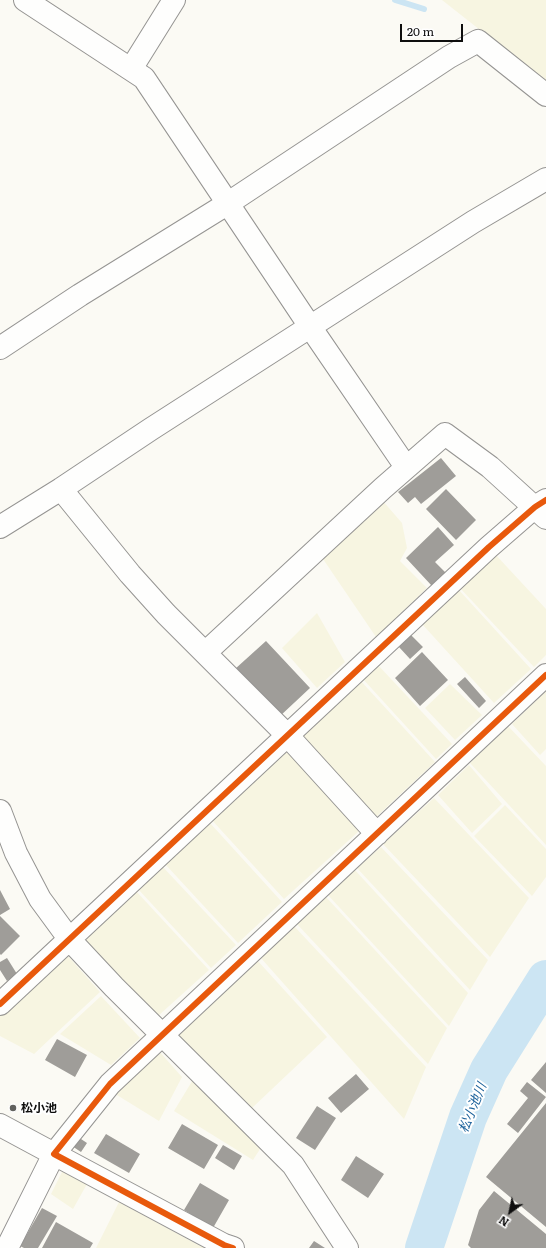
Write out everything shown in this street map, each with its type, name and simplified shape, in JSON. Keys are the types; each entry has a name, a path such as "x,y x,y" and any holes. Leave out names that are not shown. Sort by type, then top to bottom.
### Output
{"street":[{"path":"25,0 144,78 310,328 406,467"},
{"path":"131,69 174,0"},
{"path":"0,348 80,295 227,204 449,57 478,41 546,95"},
{"path":"0,527 473,222 546,179"},
{"path":"0,1004 287,735 542,508 445,434 406,467 205,654"},
{"path":"61,489 130,574 205,654 287,735 377,834"},
{"path":"7,1248 54,1154 110,1084 162,1033 546,675"},
{"path":"0,812 16,853 40,899 70,940 293,1166 347,1248"},
{"path":"0,1125 227,1247"}],"shaded area":[{"path":"442,0 546,0 546,82"},
{"path":"382,500 402,523 407,548 400,561 427,588 376,637 321,556"},
{"path":"495,554 546,609 546,655 534,667 459,587"},
{"path":"458,589 531,669 494,703 422,624"},
{"path":"317,613 345,662 317,688 282,648"},
{"path":"377,664 452,744 436,759 362,678"},
{"path":"359,679 435,762 376,817 299,740 302,731"},
{"path":"450,684 482,715 455,740 425,708"},
{"path":"546,691 546,749 540,755 512,724"},
{"path":"508,726 546,766 546,845 470,763"},
{"path":"284,747 360,827 358,832 284,899 210,818"},
{"path":"469,765 502,804 472,833 438,795"},
{"path":"434,798 529,898 490,957 383,844"},
{"path":"505,805 546,849 546,877 532,896 474,836"},
{"path":"210,823 282,902 238,943 165,864"},
{"path":"381,847 488,960 470,990 357,868"},
{"path":"162,866 236,945 211,968 138,889"},
{"path":"354,869 468,993 449,1026 327,894"},
{"path":"136,891 209,970 158,1016 86,945 85,938"},
{"path":"326,897 447,1028 428,1064 296,923"},
{"path":"294,926 426,1067 404,1119 260,957"},
{"path":"67,955 100,992 34,1054 0,1036 0,1015"},
{"path":"257,960 327,1037 252,1108 179,1036 181,1029"},
{"path":"101,996 140,1038 111,1065 60,1034"},
{"path":"158,1050 182,1077 159,1121 112,1092"},
{"path":"194,1078 262,1146 253,1160 174,1111"},
{"path":"63,1170 87,1184 73,1209 51,1194"},
{"path":"119,1202 204,1248 96,1248"}],"building":[{"path":"441,458 456,476 421,504 415,497 408,503 398,492"},
{"path":"446,489 476,520 456,540 426,509"},
{"path":"438,527 454,545 435,562 446,573 432,586 406,558"},
{"path":"411,635 423,647 410,659 399,647"},
{"path":"266,641 310,688 279,717 235,669"},
{"path":"422,652 448,680 420,706 395,678"},
{"path":"465,677 486,701 479,708 457,684"},
{"path":"0,890 10,909 0,915"},
{"path":"0,916 20,936 1,955 0,954"},
{"path":"7,958 17,974 7,981 0,970 0,962"},
{"path":"57,1039 87,1055 75,1077 45,1060"},
{"path":"546,1062 546,1093 531,1080"},
{"path":"356,1074 369,1089 341,1113 328,1098"},
{"path":"527,1082 546,1097 518,1133 507,1124 528,1098 520,1091"},
{"path":"546,1103 546,1227 486,1177"},
{"path":"317,1106 336,1118 315,1150 296,1138"},
{"path":"182,1124 218,1145 204,1169 168,1148"},
{"path":"106,1134 140,1154 129,1173 94,1153"},
{"path":"78,1137 87,1143 81,1152 72,1146"},
{"path":"223,1145 242,1156 234,1170 215,1158"},
{"path":"356,1156 384,1174 368,1198 341,1180"},
{"path":"200,1183 229,1200 213,1228 184,1210"},
{"path":"494,1191 546,1234 546,1248 471,1248 468,1245 479,1210"},
{"path":"42,1208 57,1216 38,1248 24,1248 20,1246"},
{"path":"56,1222 93,1243 90,1248 42,1248"},
{"path":"314,1241 325,1248 309,1248"}],"waterway":[{"path":"395,0 424,9"},
{"name":"松小池川","path":"424,1248 468,1117 489,1070 546,979"}],"cycle path":[{"path":"0,1004 489,547 535,507 546,500"},
{"path":"233,1248 224,1245 54,1154 110,1084 546,675"}],"place":[{"name":"松小池","path":"13,1108"}]}
